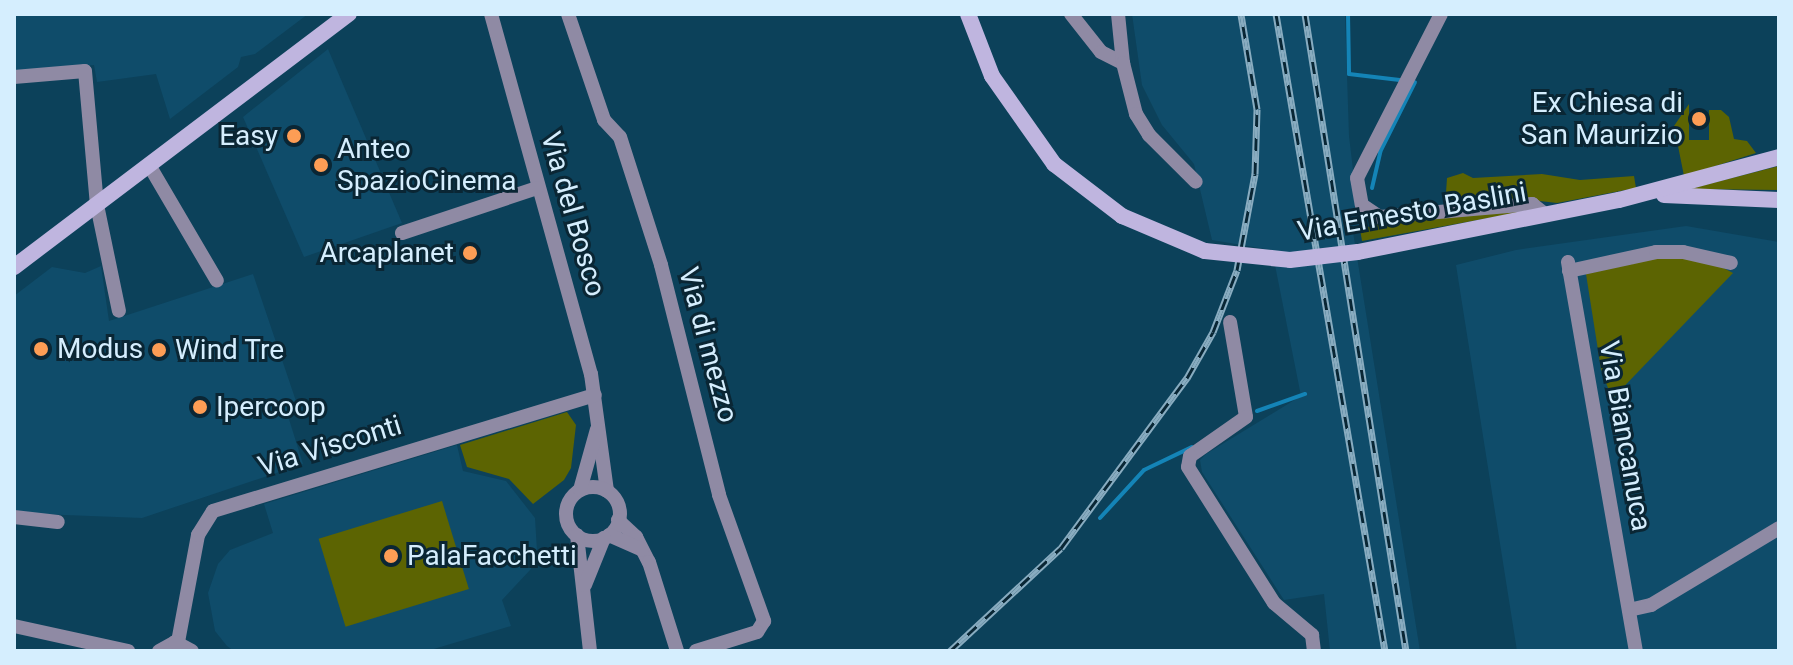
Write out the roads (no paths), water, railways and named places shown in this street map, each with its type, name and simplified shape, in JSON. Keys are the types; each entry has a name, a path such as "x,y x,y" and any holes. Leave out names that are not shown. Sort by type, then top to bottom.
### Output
{"main road":[{"path":"14,267 349,14"},
{"name":"Via Ernesto Baslini","path":"968,14 992,76 1054,164 1122,216 1205,251 1290,260 1358,252 1642,195 1779,157"},
{"name":"Via Ernesto Baslini","path":"1642,195 1779,200"}],"street":[{"name":"Via del Bosco","path":"491,14 595,395 607,491"},
{"name":"Via di mezzo","path":"568,14 604,120 620,137 661,265 719,495 764,621 757,632 696,651"},
{"path":"1071,14 1101,52 1123,63"},
{"path":"1118,14 1123,63 1136,114 1149,135 1196,182"},
{"path":"1441,14 1357,178 1362,205 1380,217 1532,204 1546,215"},
{"path":"14,77 85,71 97,205 119,311"},
{"path":"149,165 217,281"},
{"path":"402,233 537,188"},
{"name":"Via Biancanuca","path":"1636,651 1569,266 1656,252 1695,253 1731,263"},
{"path":"1230,322 1246,417 1190,456 1188,467 1274,603 1309,630 1314,651"},
{"name":"Via Visconti","path":"178,642 198,535 213,511 595,395"},
{"name":"Via del Bosco","path":"580,490 597,429"},
{"path":"585,585 606,536 618,520 618,505 607,491 580,490 566,511 577,535 577,567 585,585 590,651"},
{"path":"14,517 58,522"},
{"path":"618,520 642,550 677,651"},
{"path":"1629,610 1651,605 1779,528"},
{"path":"577,535 606,536 642,550"},
{"path":"14,626 128,651"},
{"path":"159,651 178,642 192,651"}],"waterway":[{"path":"1348,14 1349,74 1400,80"},
{"path":"1372,188 1380,152 1415,82"},
{"path":"1257,411 1305,394"},
{"path":"1100,518 1144,470 1192,447"}],"railway":[{"path":"950,651 1061,548 1187,378 1213,332 1237,270 1255,174 1257,109 1241,14"},
{"path":"1276,14 1385,651"},
{"path":"1305,14 1406,651"}],"place":[{"name":"Ex Chiesa di San Maurizio","path":"1699,119"},
{"name":"Easy","path":"294,136"},
{"name":"Anteo SpazioCinema","path":"321,165"},
{"name":"Arcaplanet","path":"470,253"},
{"name":"Modus","path":"41,349"},
{"name":"Wind Tre","path":"159,350"},
{"name":"Ipercoop","path":"200,407"},
{"name":"PalaFacchetti","path":"391,556"}]}
